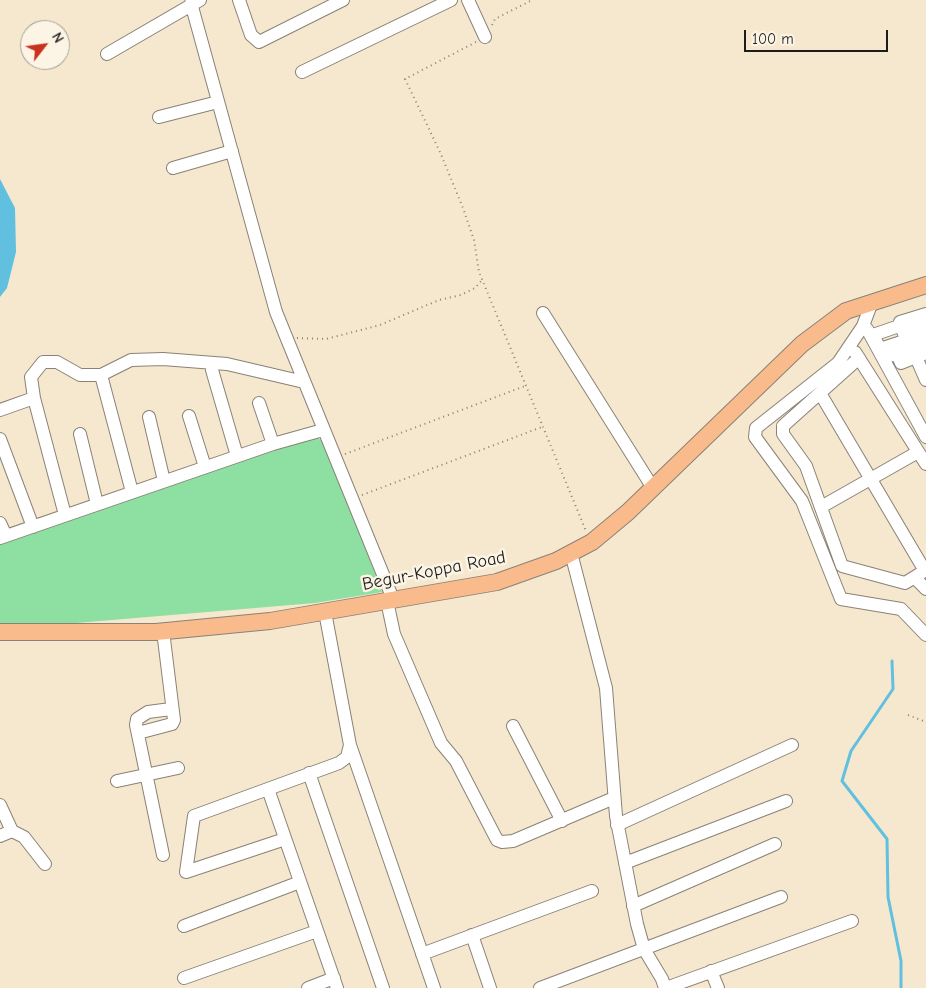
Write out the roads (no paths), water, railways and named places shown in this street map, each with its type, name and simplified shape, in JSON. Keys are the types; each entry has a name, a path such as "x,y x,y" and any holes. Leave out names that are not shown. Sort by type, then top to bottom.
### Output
{"main road":[{"name":"Begur-Koppa Road","path":"0,632 163,631 270,621 497,582 556,561 592,542 653,488 802,344 846,311 926,285"}],"street":[{"path":"239,0 252,35 259,42 343,0"},
{"path":"302,72 451,0"},
{"path":"468,0 485,37"},
{"path":"107,54 196,2 218,102 276,312 352,498 390,600 394,634 441,743 456,761 497,840 513,842 614,798"},
{"path":"159,117 218,102"},
{"path":"174,168 232,152"},
{"path":"872,302 858,335 838,363 756,428 755,437 802,501 841,599 900,610 926,635"},
{"path":"858,335 926,306"},
{"path":"543,313 653,488"},
{"path":"926,314 900,322 899,326 873,335 880,349 926,334"},
{"path":"906,340 903,331 926,324"},
{"path":"858,335 859,358 926,464"},
{"path":"858,335 883,358 926,437"},
{"path":"883,358 926,344"},
{"path":"897,354 901,363 921,355 926,380"},
{"path":"859,358 784,426 783,434 806,466 842,566 905,583 922,573"},
{"path":"65,516 34,398 31,377 43,362 57,362 80,375 101,375 131,360 163,359 227,364 304,382"},
{"path":"212,370 237,456"},
{"path":"101,375 132,492"},
{"path":"820,393 871,478 922,573 926,589"},
{"path":"0,410 34,398"},
{"path":"259,403 273,444"},
{"path":"189,416 205,468"},
{"path":"149,418 164,481"},
{"path":"0,523 3,537 237,456 323,430"},
{"path":"80,434 98,504"},
{"path":"0,439 33,527"},
{"path":"820,507 918,452"},
{"path":"571,553 606,688 614,798 633,906 644,949 662,979 665,988 852,921"},
{"path":"325,612 350,745 434,988"},
{"path":"138,734 172,724 174,720 171,708 163,631"},
{"path":"163,855 138,734 137,719 148,712 171,708"},
{"path":"513,726 562,820"},
{"path":"286,839 186,872 194,816 347,758 350,745"},
{"path":"618,825 792,745"},
{"path":"117,780 178,768"},
{"path":"309,773 383,988"},
{"path":"268,789 336,983 308,988"},
{"path":"625,863 786,801"},
{"path":"0,805 6,833 24,837 45,864"},
{"path":"633,906 775,844"},
{"path":"184,926 300,882"},
{"path":"422,954 592,891"},
{"path":"540,988 781,897"},
{"path":"184,978 317,931"},
{"path":"472,935 490,988"},
{"path":"711,971 718,988"}],"water":[{"path":"0,179 15,208 16,252 7,288 0,297"}],"waterway":[{"path":"892,661 893,689 851,751 842,781 887,839 888,897 901,961 901,988"}]}
